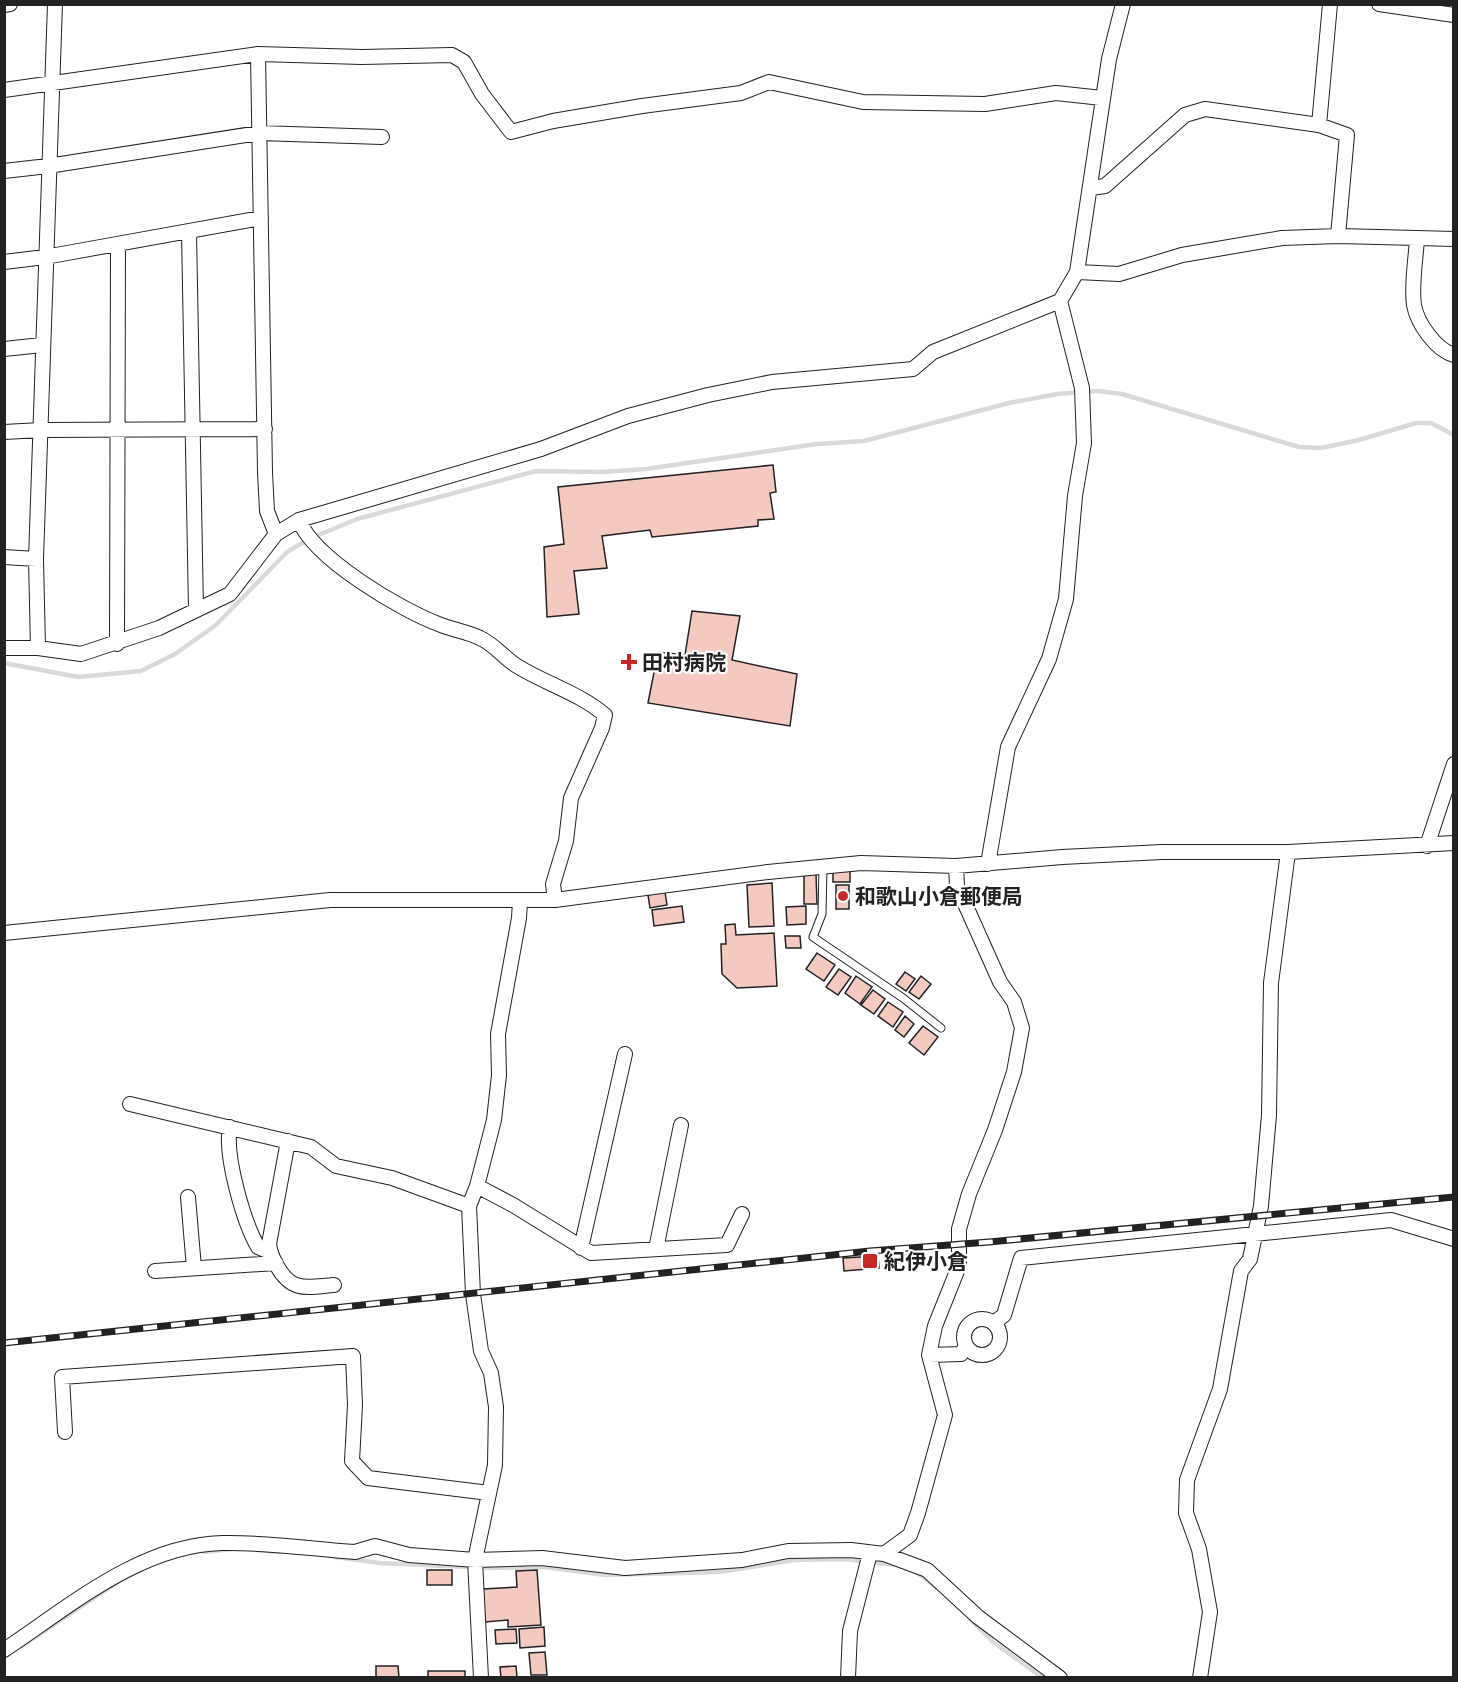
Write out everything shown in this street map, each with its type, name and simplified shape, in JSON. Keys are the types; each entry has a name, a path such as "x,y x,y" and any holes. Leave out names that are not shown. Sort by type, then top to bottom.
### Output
{"street":[{"path":"4,5 10,4"},
{"path":"38,648 36,559 55,4"},
{"path":"4,648 38,648 81,654 117,644 230,594 276,534 301,524 541,449 628,416 708,395 772,382 913,369 933,352 1060,301 1077,272 1091,188 1102,98 1123,4"},
{"path":"1319,125 1330,4"},
{"path":"1379,4 1454,15"},
{"path":"258,54 267,512 276,534"},
{"path":"4,90 258,54 362,57 452,55 464,62 482,94 511,132 553,121 741,93 769,82 863,102 985,104 1056,93 1102,98"},
{"path":"1091,188 1105,186 1185,115 1205,109 1319,125 1347,135 1338,236"},
{"path":"4,171 259,133 382,136"},
{"path":"4,262 45,257 261,218"},
{"path":"189,232 196,610"},
{"path":"1077,272 1119,274 1182,255 1282,238 1338,236 1454,239"},
{"path":"1417,238 1414,306 1427,332 1442,352 1454,355"},
{"path":"117,644 118,244"},
{"path":"988,864 1008,747 1049,659 1066,599 1075,496 1084,443 1082,388 1060,301"},
{"path":"4,349 42,345"},
{"path":"4,432 265,429"},
{"path":"301,524 327,555 354,579 438,625 482,639 516,665 593,705 605,715 602,728 571,798 566,841 554,884 555,900"},
{"path":"4,557 36,559"},
{"path":"1427,846 1454,764"},
{"path":"4,933 330,900 520,902 555,900 861,863 956,866 1162,852 1288,852 1454,843"},
{"path":"1200,1677 1210,1612 1199,1549 1186,1513 1187,1480 1220,1389 1241,1271 1250,1259 1261,1206 1269,1115 1270,983 1288,852"},
{"path":"848,1677 850,1631 877,1553 910,1534 945,1415 929,1355 936,1326 959,1266 960,1229 969,1194 995,1130 1014,1072 1022,1028 1014,1002 1000,982 957,886 956,866"},
{"path":"481,1677 475,1560 495,1465 496,1407 491,1373 481,1350 473,1294 469,1206 477,1186 494,1120 499,1075 498,1034 520,902"},
{"path":"581,1248 625,1054"},
{"path":"130,1104 316,1149 336,1166 392,1178 469,1206"},
{"path":"656,1249 681,1125"},
{"path":"230,1127 228,1141 242,1213 258,1247 273,1258"},
{"path":"288,1142 269,1244 273,1258 284,1279 292,1284 308,1287 334,1285"},
{"path":"477,1186 513,1205 591,1253 727,1245 742,1214"},
{"path":"188,1197 194,1269"},
{"path":"994,1323 1004,1315 1021,1258 1391,1220 1454,1239"},
{"path":"155,1271 194,1269 273,1258"},
{"path":"929,1355 961,1354 966,1346 964,1333 968,1325 979,1319 994,1323"},
{"path":"966,1346 978,1354 990,1353 995,1349 999,1334 994,1323"},
{"path":"65,1432 62,1377 353,1356 355,1406 352,1461 368,1478 489,1493"},
{"path":"4,1650 101,1586 159,1554 221,1543 355,1552 375,1546 409,1555 475,1560 542,1558 625,1568 742,1560 788,1551 851,1550 877,1553 927,1570 978,1617 1060,1677"}],"lane":[{"path":"823,866 822,914 813,937 903,998 941,1028"}],"building":[{"path":"773,465 776,492 770,493 774,519 758,520 758,526 652,537 650,530 602,536 607,568 574,571 579,614 547,617 544,547 564,544 558,487"},
{"path":"692,611 740,616 732,660 797,674 790,726 648,703 658,652 685,655"},
{"path":"833,871 850,871 850,882 833,882"},
{"path":"804,874 816,874 817,904 804,904"},
{"path":"772,883 774,926 749,927 747,885"},
{"path":"836,885 849,885 849,909 836,909"},
{"path":"665,892 667,905 650,908 648,895"},
{"path":"682,906 684,922 654,926 652,910"},
{"path":"806,906 806,924 787,925 786,907"},
{"path":"735,924 736,935 774,933 777,986 737,988 722,974 721,944 726,944 725,925"},
{"path":"785,936 800,936 801,948 786,948"},
{"path":"817,953 835,965 824,981 806,969"},
{"path":"839,969 851,977 838,995 826,987"},
{"path":"905,972 915,979 906,991 896,984"},
{"path":"856,976 872,987 860,1004 845,993"},
{"path":"921,976 931,984 919,999 909,992"},
{"path":"873,990 885,999 874,1014 861,1005"},
{"path":"888,1002 903,1012 893,1027 878,1016"},
{"path":"905,1016 914,1024 904,1037 895,1030"},
{"path":"923,1026 938,1037 924,1055 909,1043"},
{"path":"878,1256 879,1268 844,1271 843,1258"},
{"path":"427,1570 452,1570 452,1585 427,1585"},
{"path":"537,1570 541,1625 508,1627 508,1620 485,1622 483,1589 517,1587 516,1571"},
{"path":"544,1627 545,1646 520,1648 519,1629"},
{"path":"516,1629 517,1643 496,1644 495,1630"},
{"path":"545,1652 547,1675 531,1675 529,1653"},
{"path":"376,1666 398,1666 399,1678 376,1678"},
{"path":"516,1666 517,1678 501,1678 500,1667"},
{"path":"428,1671 465,1671 465,1678 428,1678"}],"waterway":[{"path":"4,663 78,677 141,671 175,654 216,625 287,552 309,539 357,519 536,471 602,472 646,469 817,444 864,441 1009,403 1057,394 1098,391 1122,394 1299,447 1321,448 1359,440 1416,423 1431,423 1454,435"},
{"path":"204,1552 231,1549"},
{"path":"257,1550 279,1552"},
{"path":"335,1557 380,1563 487,1568 545,1567 605,1575 720,1572 794,1560 844,1559 894,1565"},
{"path":"916,1572 936,1587"},
{"path":"22,1646 118,1582"},
{"path":"970,1619 993,1642 1043,1678"}],"railway":[{"path":"4,1343 870,1251 989,1242 1454,1197"}],"place":[{"name":"田村病院","path":"629,662"},
{"name":"和歌山小倉郵便局","path":"843,896"},
{"name":"紀伊小倉","path":"870,1261"}]}
